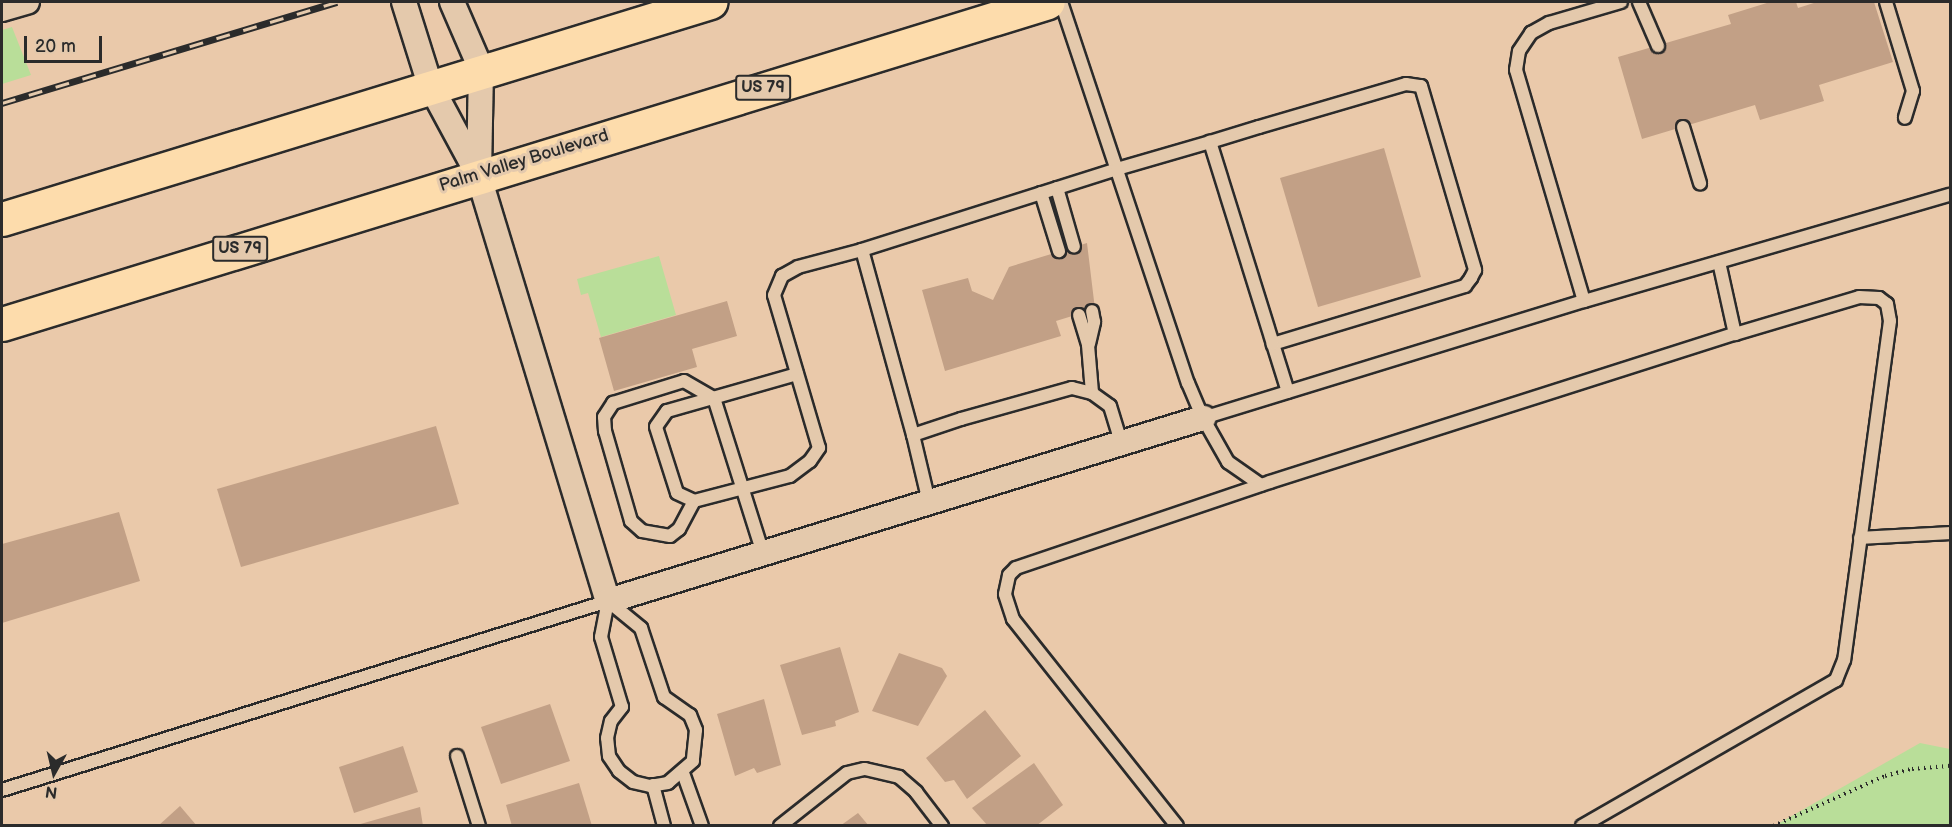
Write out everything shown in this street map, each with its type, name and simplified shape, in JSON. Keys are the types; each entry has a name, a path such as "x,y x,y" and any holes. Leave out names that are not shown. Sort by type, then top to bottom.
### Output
{"highway":[{"path":"2,219 430,84 710,2"},
{"name":"Palm Valley Boulevard","path":"2,324 478,174 1048,2"}],"street":[{"path":"2,9 27,2"},
{"path":"404,2 430,84 478,174 608,601 1203,418"},
{"path":"452,2 481,69 478,174"}],"lane":[{"path":"1061,2 1203,418 1228,462 1261,485"},
{"path":"1584,301 1516,70 1518,51 1531,33 1549,23 1621,2"},
{"path":"1639,2 1658,46"},
{"path":"1886,2 1913,91 1905,118"},
{"path":"797,374 667,411 656,427 677,493 694,501 790,476 819,447 774,295 782,276 798,267 862,250 1117,169 1406,84 1421,86 1475,270 1471,278 1465,286 1273,344"},
{"path":"1683,127 1700,183"},
{"path":"1210,142 1288,392"},
{"path":"1057,188 1074,247"},
{"path":"1041,193 1059,251"},
{"path":"1203,418 1584,301 1950,195"},
{"path":"862,250 929,502"},
{"path":"1719,262 1735,334"},
{"path":"1177,825 1013,619 1005,594 1009,575 1033,560 1735,334 1859,297 1880,298 1887,304 1890,321 1844,660 1836,680 1582,825"},
{"path":"1088,345 1094,322 1092,311"},
{"path":"1078,315 1088,345 1092,393"},
{"path":"694,501 679,528 670,536 642,531 632,520 604,417 613,403 684,381 714,398 763,553"},
{"path":"913,435 1072,388 1092,393 1110,406 1121,443"},
{"path":"1860,538 1950,533"},
{"path":"608,601 641,628 664,697 690,715 697,746 683,773 668,783 653,785 633,782 619,771 609,756 607,738 611,721 622,707 601,637 608,601"},
{"path":"2,790 608,601"},
{"path":"457,756 479,825"},
{"path":"780,825 847,773 865,769 899,777 916,792 942,825"},
{"path":"683,773 702,825"},
{"path":"653,785 664,825"}],"path":[{"path":"1773,825 1885,776 1912,769 1950,766"}],"green space":[{"path":"12,27 31,75 2,84 2,30"},
{"path":"659,256 676,315 601,337 588,293 581,295 577,279"},
{"path":"1920,743 1950,749 1950,825 1776,825"}],"building":[{"path":"1770,2 1796,2 1798,8 1817,2 1874,2 1893,62 1819,85 1824,101 1760,120 1755,105 1642,139 1618,57 1731,24 1728,15"},
{"path":"1384,148 1421,277 1318,307 1280,178"},
{"path":"1087,243 1095,309 1056,321 1061,336 945,371 922,290 968,278 972,291 993,300 1009,267"},
{"path":"727,301 737,336 692,349 697,367 614,391 599,338"},
{"path":"436,426 459,504 241,567 217,489"},
{"path":"119,512 140,581 2,623 2,544"},
{"path":"840,647 859,712 835,721 836,726 802,735 780,665"},
{"path":"899,653 942,668 947,676 918,726 872,711"},
{"path":"764,699 781,765 757,773 754,768 735,776 717,714"},
{"path":"550,704 570,761 501,784 481,727"},
{"path":"985,710 1021,756 967,799 954,780 945,782 926,758"},
{"path":"403,746 418,792 354,813 339,767"},
{"path":"1034,763 1063,805 1036,826 988,826 972,808"},
{"path":"579,783 592,826 512,826 506,805"},
{"path":"180,806 197,826 158,826"},
{"path":"420,807 423,826 357,825"},
{"path":"858,813 869,826 840,826"}],"railway":[{"path":"2,103 337,2"}]}
